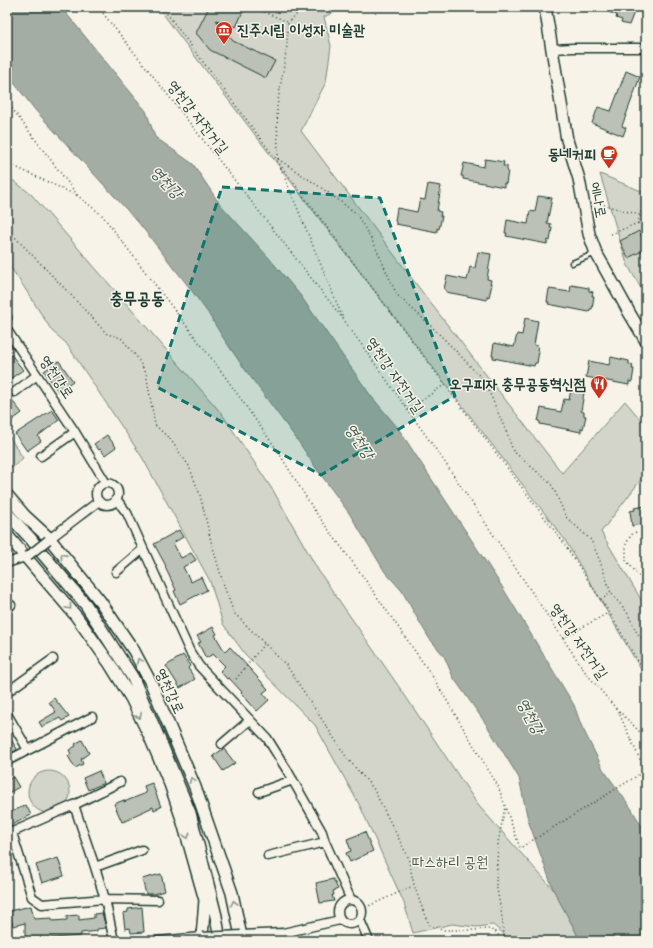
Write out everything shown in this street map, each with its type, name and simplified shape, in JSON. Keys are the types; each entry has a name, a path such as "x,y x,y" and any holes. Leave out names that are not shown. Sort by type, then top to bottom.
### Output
{"street":[{"name":"에나로","path":"545,7 567,140 579,179 589,234 596,253 646,341"},
{"path":"553,49 646,48"},
{"name":"영천강로","path":"7,330 75,432 106,483 112,484 116,489 116,499 127,513 190,652 199,666 267,738 293,780 322,832 351,900"},
{"path":"15,392 37,375"},
{"path":"41,456 75,432"},
{"path":"106,483 97,488 96,495 99,501 104,504 111,504 116,499"},
{"name":"영천강로","path":"7,495 24,516 48,539 100,601 134,651 151,683 195,787 232,893 242,938"},
{"path":"7,563 27,556 99,501"},
{"name":"영천강로","path":"7,513 31,539 86,605 133,678 190,813 216,916 220,941"},
{"path":"7,535 27,556 76,616 110,664 131,698 150,737 170,784 182,819 205,900 202,939"},
{"path":"116,572 143,549"},
{"path":"7,692 53,659"},
{"path":"7,714 28,750"},
{"path":"7,761 92,717"},
{"path":"222,744 250,720"},
{"path":"259,792 293,780"},
{"path":"120,782 10,834 32,897 42,904 105,899 158,900"},
{"path":"74,805 105,899 114,941"},
{"path":"268,856 325,842"},
{"path":"95,867 142,850"},
{"path":"158,941 283,937 340,920 350,925 358,922 363,913 358,903 351,900 344,902 338,912 340,920"},
{"path":"360,920 369,941"}],"lane":[{"path":"572,263 596,253"}],"path":[{"name":"영천강 자전거길","path":"98,7 344,320 444,461 586,673 618,711 646,772"},
{"path":"162,7 563,542 609,612 646,675"},
{"path":"254,7 288,22"},
{"path":"305,7 288,22 287,46 277,107 278,162 344,320"},
{"path":"7,102 78,196"},
{"path":"278,158 356,213 375,246 397,295 458,353 485,382 513,451 548,481 553,487 566,517 591,540 611,593 627,612 637,633 646,642"},
{"path":"7,163 78,196 102,215 221,371 277,450 314,510 359,571 431,674 498,786 520,848 646,772"},
{"path":"638,223 646,193"},
{"path":"600,204 640,215"},
{"path":"638,223 646,230"},
{"path":"611,234 638,223"},
{"path":"7,229 64,287 107,334 121,338 136,356 146,373 154,425 170,439 189,466 200,495 210,541 234,613 287,666 346,758 373,788 408,857 414,885 424,916 430,926 442,930 489,929 496,932 502,940"},
{"path":"408,410 444,384"},
{"path":"636,532 631,535 626,544 626,560 646,585"},
{"path":"601,600 611,593"},
{"path":"563,638 609,612"},
{"path":"236,680 264,644"},
{"path":"618,711 646,738"},
{"path":"502,940 504,934 503,922 496,884 498,843 505,806"},
{"path":"362,909 414,885"},
{"path":"498,941 502,940"}],"highlighted area":[{"path":"222,187 380,198 455,396 321,475 157,387"}],"green space":[{"path":"158,7 344,7 324,17 331,46 326,82 301,131 429,301 562,473 625,401 646,426 646,473 601,532 646,608 646,678 565,540"},
{"path":"600,174 646,193 646,297 627,264"},
{"name":"따스하리 공원","path":"7,176 31,194 222,414 274,492 318,570 406,697 478,805 553,889 576,932 579,941 507,941 504,934 493,925 476,927 452,924 413,933 404,903 360,806 315,725 245,654 223,624 210,581 142,457 66,343 52,331 7,262"},
{"path":"7,433 23,458 12,468 7,461"},
{"path":"49,771 64,777 70,792 64,807 49,813 34,807 28,792 34,777"}],"water":[{"name":"영천강","path":"7,7 61,7 146,111 155,137 193,164 219,203 300,295 371,396 398,428 501,585 574,705 581,725 603,769 631,808 646,833 646,941 579,941 576,932 553,889 528,820 519,778 486,724 453,677 444,656 429,638 402,591 385,572 349,513 241,364 189,287 138,222 36,111 7,74"}],"building":[{"name":"진주시립 이성자 미술관","path":"209,7 245,7 236,27 216,20 233,41 275,61 266,78 210,50 196,33"},
{"path":"598,7 636,7 629,25 621,23 622,20 616,18 617,15"},
{"path":"626,71 640,77 622,126 626,128 623,136 592,123 598,107 611,111"},
{"path":"485,159 504,162 503,166 507,166 508,171 506,184 504,183 504,187 463,179 463,176 461,176 464,163 484,167"},
{"path":"428,184 441,186 437,211 441,212 440,216 442,216 437,232 396,224 397,208 417,212 420,199 425,200"},
{"path":"538,196 552,198 547,223 551,224 550,228 552,228 550,241 548,240 547,244 506,236 507,220 528,224 530,211 535,212"},
{"path":"639,231 646,245 646,249 628,258 620,241"},
{"path":"478,252 491,254 487,279 491,280 490,284 492,284 487,300 446,292 444,289 447,276 467,280 470,267 475,268"},
{"path":"571,285 589,288 589,291 593,292 592,296 594,296 592,309 590,309 589,312 548,304 549,289 570,292"},
{"path":"525,318 538,321 534,345 538,346 537,350 539,351 537,363 535,363 534,366 493,358 494,343 514,347 517,334 522,335"},
{"path":"7,349 23,370 7,381"},
{"path":"611,357 629,361 629,364 633,365 632,369 634,369 632,382 629,381 629,385 586,377 589,361 609,365"},
{"path":"59,361 73,381 58,391 44,371"},
{"path":"572,384 585,386 581,411 584,412 584,416 586,416 581,432 540,424 538,421 541,408 561,412 564,399 569,400"},
{"path":"7,394 22,413 7,424"},
{"path":"52,410 59,420 38,436 41,441 27,451 15,434"},
{"path":"107,435 116,447 105,455 94,444"},
{"path":"646,506 646,523 632,526 630,511 635,510 634,508"},
{"path":"179,530 183,537 173,543 181,558 191,553 196,560 183,567 191,582 201,577 207,590 180,604 174,591 176,590 165,567 166,566 154,544"},
{"path":"213,627 217,634 215,635 225,652 230,647 268,689 263,693 269,700 257,711 241,693 242,692 220,671 225,666 213,654 206,658 198,643 201,642 197,636"},
{"path":"183,655 190,666 188,668 195,679 180,688 166,666"},
{"path":"54,698 69,717 62,721 60,718 42,727 39,722 56,712 49,702"},
{"path":"7,733 17,750 7,755"},
{"path":"82,740 89,753 81,759 83,764 75,768 68,756 71,754 69,750"},
{"path":"223,749 235,763 223,771 213,756"},
{"path":"99,771 104,783 88,790 83,778"},
{"path":"13,777 19,787 7,794 7,780"},
{"path":"152,783 161,807 154,810 153,807 131,817 131,819 122,822 114,804 124,800 124,802 146,793 144,786"},
{"path":"26,805 31,815 10,826 7,814"},
{"path":"365,832 373,851 350,862 346,853 351,851 347,839"},
{"path":"58,858 64,876 42,883 36,865"},
{"path":"161,874 165,891 146,894 142,879"},
{"path":"333,879 338,889 333,891 334,895 332,895 334,901 320,903 316,883"},
{"path":"31,906 34,919 52,918 52,921 67,920 67,916 79,915 79,920 94,918 94,914 102,913 106,928 81,933 81,936 25,940 25,923 13,926 9,911"},
{"path":"142,907 144,932 131,933 130,928 125,929 123,913 128,912 128,909"}],"place":[{"name":"진주시립 이성자 미술관","path":"224,45"},
{"name":"동네커피","path":"609,169"},
{"name":"오구피자 충무공동혁신점","path":"599,399"}],"district":[{"name":"충무공동","path":"137,298"}]}
